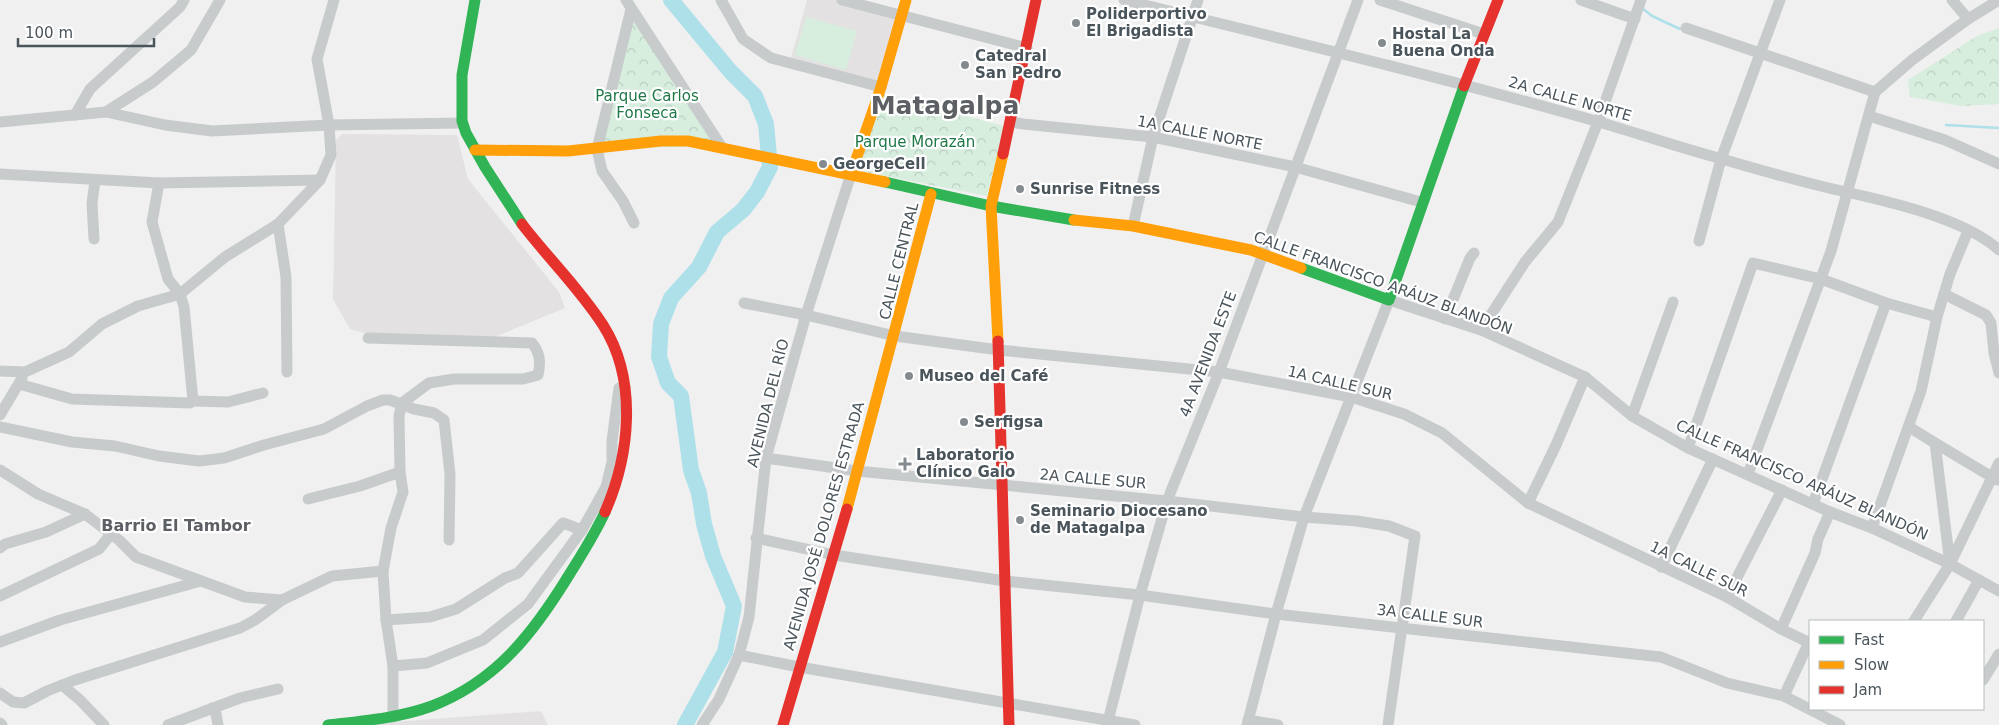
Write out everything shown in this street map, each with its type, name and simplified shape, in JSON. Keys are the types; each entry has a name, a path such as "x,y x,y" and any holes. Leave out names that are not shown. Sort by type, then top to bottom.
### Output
{"street":[{"path":"75,115 90,89 180,7 184,0"},
{"path":"106,112 153,82 192,50 220,0"},
{"path":"0,371 25,372 69,352 102,324 138,306 180,294 225,257 278,224 320,180 331,155 329,125 320,84 317,59 334,0"},
{"path":"328,725 393,717 423,710 462,691 505,661 546,613 600,524 618,479 626,427 626,394 614,344 587,302 561,272 498,190 462,123 462,67 475,0"},
{"path":"721,0 743,39 771,58 881,87"},
{"path":"842,0 1028,48"},
{"path":"851,174 881,87 906,0"},
{"path":"1010,725 999,350 990,206 1028,48 1036,0"},
{"name":"2A CALLE NORTE","path":"1124,0 1463,85 1598,122 1720,159 1868,196 1936,217 1968,231 1989,242 1999,250"},
{"path":"1133,226 1153,136 1198,0"},
{"name":"4A AVENIDA ESTE","path":"1107,723 1140,594 1167,501 1219,372 1358,0"},
{"path":"1380,0 1484,34"},
{"path":"1278,725 1247,723 1304,517 1389,300 1421,202 1463,85 1498,0"},
{"path":"1481,330 1525,262 1558,222 1598,122 1639,8 1581,0"},
{"path":"1699,242 1720,159 1761,55 1780,0"},
{"path":"1952,0 1968,20"},
{"path":"1748,474 1831,251 1875,92 1912,60 1999,0"},
{"path":"477,154 500,149 597,154 721,146 643,24 628,5"},
{"path":"628,5 597,154 602,171 623,200 634,223"},
{"path":"1686,28 1761,55 1875,92"},
{"path":"0,122 106,112 165,125 212,132 329,125 462,123"},
{"path":"1869,116 1945,140 1999,164"},
{"name":"1A CALLE NORTE","path":"1011,122 1153,136 1295,167 1421,202"},
{"name":"CALLE FRANCISCO ARÁUZ BLANDÓN","path":"721,146 990,206 1066,219 1133,226 1262,254 1389,300 1481,330 1586,377 1632,416 1688,448 1830,512 1872,528 1950,564 1999,591"},
{"name":"AVENIDA DEL RÍO","path":"702,725 719,699 739,655 748,617 766,458 806,315 851,174"},
{"path":"0,175 159,183 320,180"},
{"path":"94,239 92,203 96,181"},
{"path":"159,183 152,222 168,279 180,294 184,307 193,401"},
{"name":"CALLE CENTRAL","path":"895,336 931,194"},
{"path":"278,224 286,277 287,372"},
{"path":"1872,528 1921,391 1937,316 1968,231"},
{"path":"1445,319 1470,258 1474,253"},
{"path":"1688,448 1753,263 1821,279 1886,303 1937,316"},
{"path":"1944,294 1986,315 1991,323 1994,353 1999,373"},
{"path":"1632,416 1673,302"},
{"name":"1A CALLE SUR","path":"744,303 806,315 895,336 999,350 1219,372 1351,398 1404,414 1442,433 1528,503 1727,597 1809,642"},
{"path":"1812,504 1886,303"},
{"name":"AVENIDA JOSÉ DOLORES ESTRADA","path":"783,725 834,555 895,336"},
{"path":"368,338 532,343 538,350 541,363 538,375 522,379 454,379 429,383 402,403 399,416 400,472 403,492 391,528 383,571 386,620 393,666 393,717"},
{"path":"393,666 427,663 484,640 528,604 582,530 606,487 612,462 614,424 622,371"},
{"path":"0,415 25,372"},
{"path":"1528,503 1586,377"},
{"path":"19,384 72,399 190,403 193,401 228,402 263,393"},
{"path":"0,427 72,442 114,446 159,456 199,461 224,458 324,429 367,406 383,400 402,403 414,409 434,413 444,420 450,474 449,540"},
{"path":"1909,427 1996,479"},
{"path":"1935,443 1950,564"},
{"name":"2A CALLE SUR","path":"766,458 857,471 1167,501 1389,526 1415,536 1402,628"},
{"path":"1661,567 1713,459"},
{"path":"1915,620 1950,564 1996,479 1999,463"},
{"path":"0,470 38,494 85,514 136,557 245,597 282,600"},
{"path":"308,499 360,486 400,472"},
{"path":"1727,597 1782,490"},
{"path":"1781,628 1815,553 1818,539 1830,512"},
{"path":"0,548 46,532 85,514"},
{"path":"386,620 430,618 456,609 505,578 518,573 563,523 582,530"},
{"path":"0,596 98,549 111,534"},
{"name":"3A CALLE SUR","path":"756,538 834,555 1005,581 1140,594 1276,614 1661,658 1727,683 1784,696 1809,709"},
{"path":"0,693 13,702 24,703 62,685 240,628 255,620 282,600 332,576 383,571"},
{"path":"1957,620 1979,580"},
{"path":"0,642 60,620 201,581"},
{"path":"1388,725 1402,628"},
{"path":"1784,696 1809,645"},
{"path":"1984,678 1999,654"},
{"path":"739,655 1009,703 1107,723 1134,725"},
{"path":"62,685 80,700 104,725"},
{"path":"168,725 240,698 278,689"},
{"path":"212,708 216,714 218,725"},
{"name":"3A CALLE SUR","path":"1811,710 1840,725"}],"shaded area":[{"path":"807,0 836,0 896,16 877,82 791,58"},
{"path":"342,134 457,135 468,179 559,292 565,308 490,339 372,335 350,329 333,299 336,140"},
{"path":"541,711 548,725 352,725"}],"green space":[{"name":"Parque Carlos Fonseca","path":"631,9 721,146 597,149"},
{"path":"806,17 857,31 846,70 795,55"},
{"path":"1999,28 1999,104 1961,106 1910,97 1908,80 1977,36"},
{"name":"Parque Morazán","path":"884,94 1004,126 987,196 856,170"}],"waterway":[{"path":"671,0 730,71 755,96 766,124 770,167 757,192 743,210 717,232 699,267 671,298 661,324 659,357 668,383 681,396 691,470 699,493 704,524 713,556 734,606 725,652 685,725"},
{"path":"1642,8 1652,16 1680,29"},
{"path":"1946,125 1999,128"},
{"path":"725,652 733,654"}],"traffic: fast":[{"path":"475,0 462,75 462,121 466,133 485,167 522,224"},
{"path":"1301,268 1389,300 1464,86"},
{"path":"885,182 991,206 1074,220"},
{"path":"328,725 394,716 432,706 455,696 495,669 542,616 583,552 605,512"}],"traffic: slow":[{"path":"851,174 881,87 906,0"},
{"path":"475,150 568,151 661,141 688,141 885,182"},
{"path":"998,341 991,206 1003,154"},
{"path":"847,509 931,194"},
{"path":"1074,220 1133,226 1251,250 1301,268"}],"traffic: jam":[{"path":"1003,154 1036,0"},
{"path":"1464,86 1498,0"},
{"path":"522,224 574,286 603,325 614,346 622,369 626,393 625,442 614,490 605,512"},
{"path":"998,341 1009,725"},
{"path":"783,725 847,509"}],"place":[{"name":"Poliderportivo El Brigadista","path":"1076,23"},
{"name":"Hostal La Buena Onda","path":"1382,43"},
{"name":"Catedral San Pedro","path":"965,65"},
{"name":"GeorgeCell","path":"823,164"},
{"name":"Sunrise Fitness","path":"1020,189"},
{"name":"Museo del Café","path":"909,376"},
{"name":"Serfigsa","path":"964,422"},
{"name":"Laboratorio Clínico Galo","path":"905,464"},
{"name":"Seminario Diocesano de Matagalpa","path":"1020,520"}],"district":[{"name":"Matagalpa","path":"945,105"},
{"name":"Barrio El Tambor","path":"176,525"}]}
